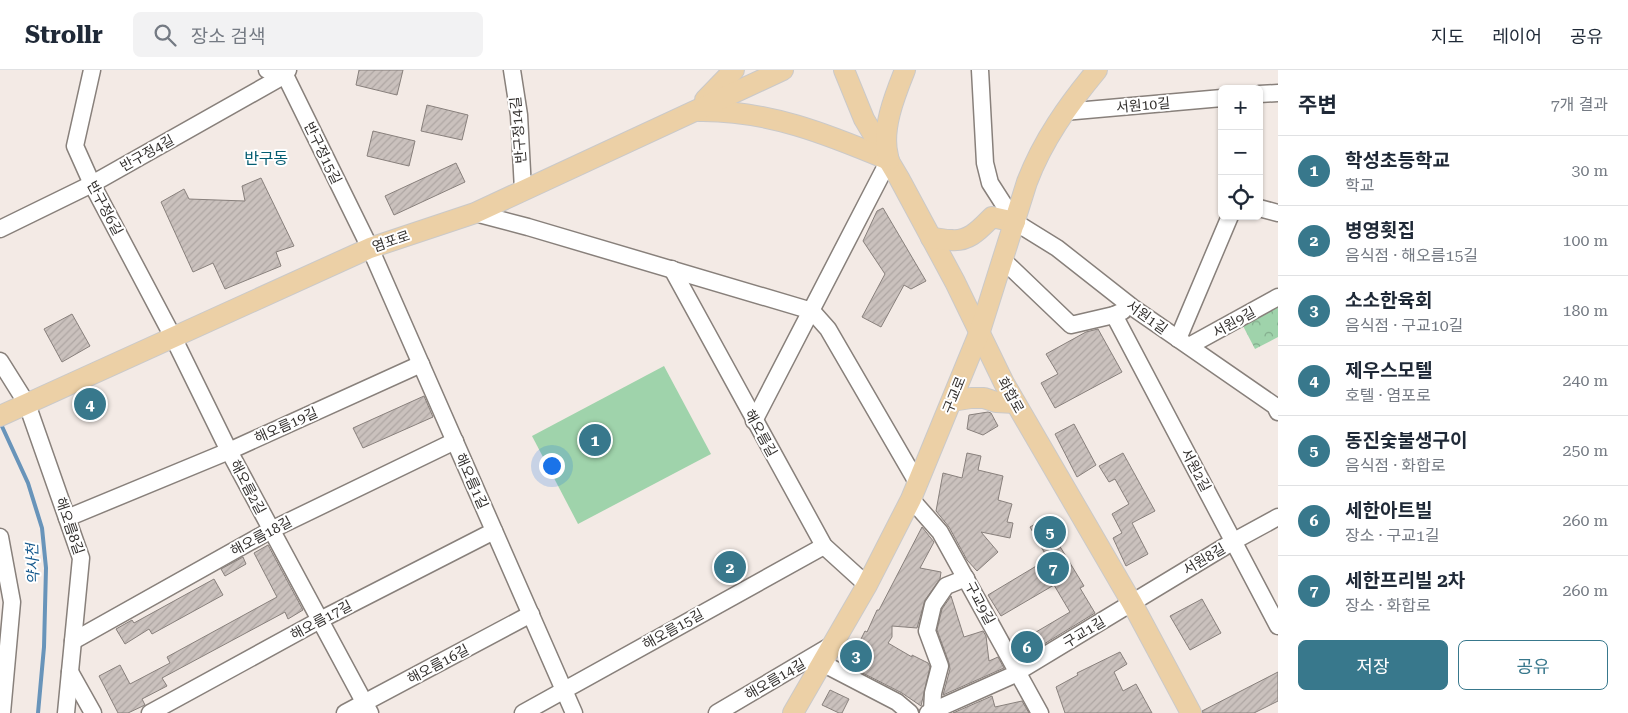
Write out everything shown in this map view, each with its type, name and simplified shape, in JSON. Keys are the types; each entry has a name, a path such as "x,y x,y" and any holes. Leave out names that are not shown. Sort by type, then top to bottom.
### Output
{"main road":[{"path":"695,110 734,70"},
{"name":"염포로","path":"0,416 370,248 474,212 783,70"},
{"name":"화합로","path":"844,70 864,119 889,160 931,238 980,331 1004,383 1132,603 1191,713"},
{"path":"889,160 886,148 890,115 905,70"},
{"name":"구교로","path":"793,713 866,585 915,491 980,331 1026,182 1050,133 1090,74"},
{"path":"695,110 723,110 779,120 828,134 889,160"},
{"path":"931,238 964,239 974,235 992,217 1015,222"},
{"path":"952,401 984,398 996,402 1015,403"}],"street":[{"name":"반구정6길","path":"92,70 75,146 92,184 174,337"},
{"path":"267,70 287,73"},
{"name":"반구정14길","path":"512,70 519,115 523,190"},
{"path":"980,70 985,163 990,184 1015,222"},
{"name":"반구정4길","path":"0,229 92,184 287,73"},
{"name":"반구정15길","path":"287,73 370,248"},
{"path":"1263,94 1278,93"},
{"name":"서원10길","path":"1064,112 1218,98"},
{"path":"754,421 889,160"},
{"path":"1263,209 1278,213"},
{"path":"474,212 812,311 828,329 915,491"},
{"path":"1184,342 1229,220"},
{"name":"서원1길","path":"1015,222 1057,248 1132,306 1275,406 1278,412"},
{"name":"해오름1길","path":"370,248 574,713"},
{"path":"1003,260 1071,325 1114,315 1132,306"},
{"name":"해오름길","path":"672,269 824,546 866,585"},
{"name":"서원9길","path":"1184,342 1278,298"},
{"name":"서원2길","path":"1114,315 1278,626"},
{"name":"해오름2길","path":"174,337 229,451 367,708"},
{"name":"해오름8길","path":"0,361 27,404 81,558 66,713"},
{"name":"해오름19길","path":"67,518 229,451 421,364"},
{"name":"해오름18길","path":"73,641 271,530 455,441"},
{"name":"구교9길","path":"915,491 966,578 1040,713"},
{"name":"서원8길","path":"1132,603 1234,541 1278,517"},
{"name":"해오름17길","path":"150,713 320,620 494,531"},
{"path":"0,537 12,602 2,713"},
{"name":"해오름15길","path":"523,713 824,546"},
{"path":"930,712 940,666 927,631 932,605 946,586 966,578"},
{"name":"구교1길","path":"930,712 1017,672 1132,603"},
{"name":"해오름16길","path":"344,713 367,708 531,614"},
{"name":"해오름14길","path":"717,713 832,645"},
{"path":"822,663 897,702 910,713"},
{"path":"70,672 93,713"}],"green space":[{"path":"1278,307 1278,337 1255,349 1242,324"},
{"path":"664,366 711,454 578,524 532,436"}],"building":[{"path":"359,70 403,70 397,95 356,85"},
{"path":"427,105 468,115 462,140 421,131"},
{"path":"373,131 415,141 409,166 367,156"},
{"path":"456,163 465,182 394,215 385,196"},
{"path":"261,178 294,246 276,252 281,266 225,289 213,263 193,272 161,202 184,189 189,199 245,201 242,186"},
{"path":"883,208 926,281 911,289 904,285 881,327 862,317 885,274 863,241 877,211"},
{"path":"72,314 90,346 62,362 44,329"},
{"path":"1098,329 1122,372 1055,408 1041,383 1058,374 1046,354 1086,332"},
{"path":"424,396 433,417 363,448 353,428"},
{"path":"991,413 998,426 983,435 967,429 969,415"},
{"path":"1074,424 1096,465 1077,477 1055,434"},
{"path":"967,453 981,456 978,470 1003,476 998,500 1012,504 1007,522 1013,523 1010,538 981,532 998,552 977,571 967,560 949,527 936,511 943,473 962,478"},
{"path":"1123,453 1155,511 1132,523 1148,554 1126,566 1113,538 1122,533 1112,514 1129,504 1115,479 1109,482 1099,466"},
{"path":"1046,518 1058,539 1056,540 1084,586 1080,588 1095,613 1021,658 1014,645 1070,612 1054,585 1001,616 988,595 1048,559 1030,527"},
{"path":"922,527 934,542 920,568 941,572 940,579 925,600 917,628 892,626 892,637 888,643 912,657 912,655 928,663 930,667 921,706 902,693 849,666 860,646 858,645 865,631 867,632"},
{"path":"268,545 303,610 288,619 285,612 162,678 167,686 142,699 145,705 128,713 118,713 99,676 120,665 130,684 170,663 167,657 277,597 254,553"},
{"path":"243,557 246,564 225,576 221,569"},
{"path":"214,579 223,595 152,634 149,629 125,644 116,629 132,620 134,623"},
{"path":"951,596 964,637 983,631 986,636 989,661 998,657 1004,668 943,695 950,669 937,630 942,609"},
{"path":"1202,599 1221,633 1190,650 1170,616"},
{"path":"1120,652 1127,664 1114,672 1123,691 1136,684 1152,713 1065,713 1056,687 1078,675 1077,673"},
{"path":"1278,672 1278,701 1254,713 1203,713 1202,711"},
{"path":"830,690 849,699 842,713 822,705"},
{"path":"992,696 995,707 1022,701 1029,713 953,713"}],"waterway":[{"name":"약사천","path":"0,422 28,483 42,528 46,568 44,647 38,713"}],"place":[{"name":"제우스모텔","path":"90,404"},
{"name":"학성초등학교","path":"595,440"},
{"name":"동진숯불생구이","path":"1050,532"},
{"name":"병영횟집","path":"730,567"},
{"name":"세한프리빌 2차","path":"1053,568"},
{"name":"세한아트빌","path":"1027,647"},
{"name":"소소한육회","path":"856,656"}],"district":[{"name":"반구동","path":"266,158"}]}
